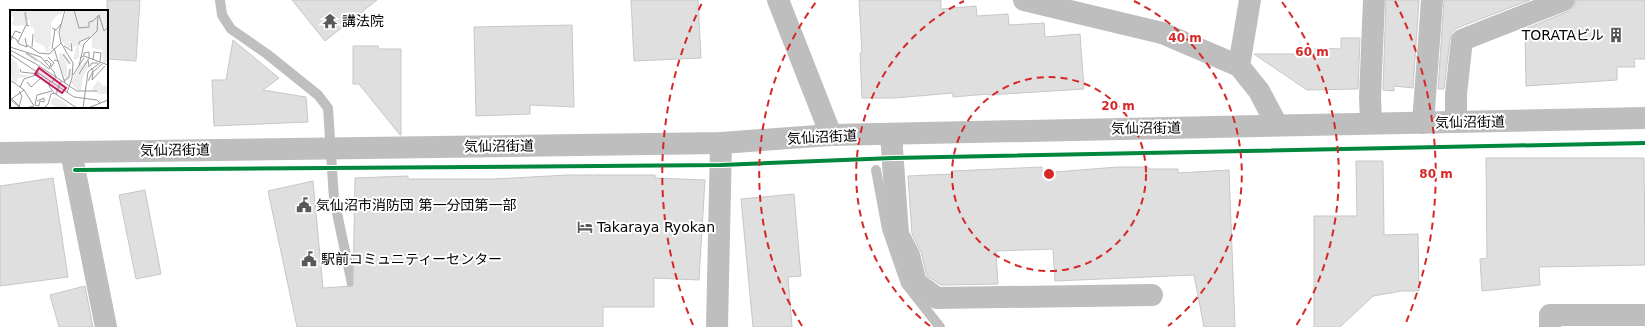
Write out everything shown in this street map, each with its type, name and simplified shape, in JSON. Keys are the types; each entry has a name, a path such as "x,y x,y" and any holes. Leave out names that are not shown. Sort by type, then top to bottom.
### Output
{"street":[{"path":"778,0 831,135"},
{"path":"1024,0 1162,34 1239,66 1259,90 1277,125"},
{"path":"1239,66 1250,0"},
{"path":"1371,123 1370,96 1374,0"},
{"path":"1423,123 1432,0"},
{"path":"1456,122 1456,94 1462,40 1564,0"},
{"name":"気仙沼街道","path":"0,153 721,143 831,135 1645,118"},
{"path":"892,134 898,234 909,255 916,283 937,298 1152,296"},
{"path":"718,327 721,143"},
{"path":"71,152 106,327"},
{"path":"1550,327 1550,315 1645,315"}],"building":[{"path":"107,0 140,0 136,61 108,59"},
{"name":"講法院","path":"292,0 377,0 325,41"},
{"path":"631,0 698,0 701,58 634,61"},
{"path":"859,0 941,0 941,9 976,6 977,16 1008,14 1009,25 1044,23 1045,37 1080,34 1084,89 953,97 953,93 895,98 862,98 860,53 862,53"},
{"path":"1386,0 1419,0 1413,88 1394,86 1394,91 1383,90"},
{"path":"1444,0 1530,0 1457,28 1452,32 1444,89 1438,89"},
{"path":"1576,0 1645,0 1645,59 1634,59 1635,67 1617,67 1617,80 1526,86 1525,29 1569,11 1574,7"},
{"path":"572,25 574,107 530,105 530,114 476,116 474,27"},
{"path":"1341,38 1360,38 1358,89 1307,90 1254,54 1315,54 1315,48 1341,49"},
{"path":"233,40 279,78 263,90 306,97 308,122 214,126 212,80 226,80"},
{"path":"353,46 378,46 379,49 401,49 401,135 359,84 353,84"},
{"path":"1486,158 1644,158 1645,265 1539,267 1540,285 1482,291 1480,259 1487,258"},
{"path":"1356,161 1383,161 1384,235 1418,234 1419,291 1402,291 1373,296 1340,327 1314,327 1314,216 1357,216"},
{"path":"1042,167 1042,173 1118,167 1178,169 1178,173 1229,170 1235,327 1204,327 1194,275 1055,281 1053,249 996,251 998,284 941,285 927,276 921,252 912,234 908,176 952,174 952,171"},
{"path":"567,175 655,175 655,178 705,180 699,280 654,278 654,307 603,307 603,327 297,327 268,191 313,181 323,288 353,286 355,178 408,176 408,179 494,179"},
{"path":"53,178 68,277 0,286 0,186"},
{"path":"145,190 161,274 136,279 119,195"},
{"path":"794,194 801,276 788,277 792,327 753,327 741,199"},
{"path":"85,286 93,327 59,327 50,295"}],"waterway":[{"path":"220,0 222,15 231,29 267,54 318,95 328,108 334,199 355,298"},
{"path":"876,170 887,229 906,284 940,327"}],"cycle path":[{"path":"75,170 721,165 893,158 1645,143"}],"place":[{"name":"講法院","path":"330,21"},
{"name":"TORATAビル","path":"1616,35"},
{"name":"気仙沼市消防団 第一分団第一部","path":"304,205"},
{"name":"Takaraya Ryokan","path":"585,227"},
{"name":"駅前コミュニティーセンター","path":"309,259"}]}
